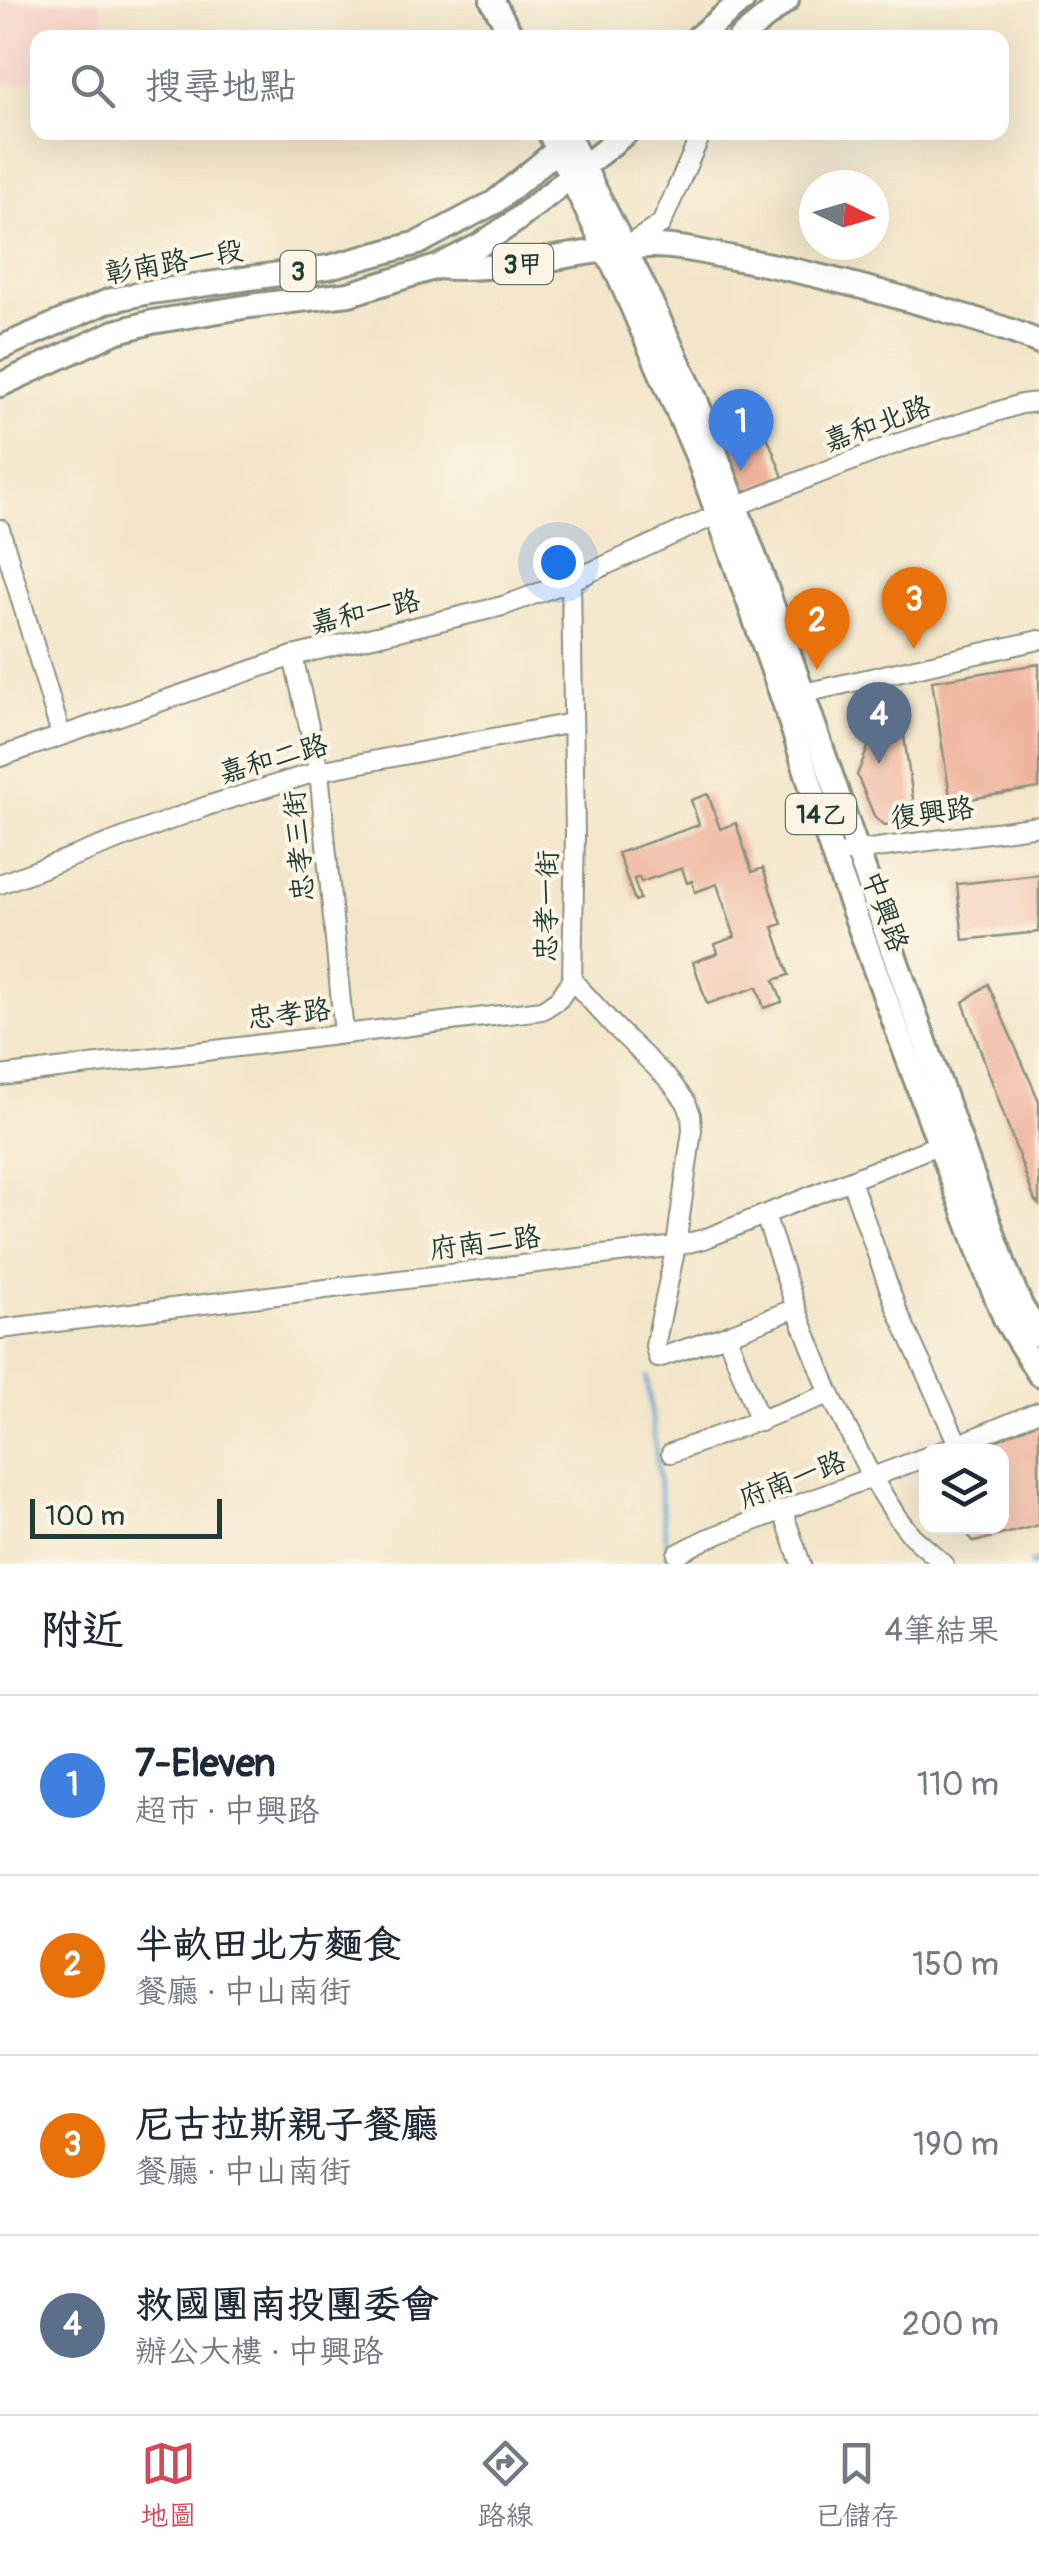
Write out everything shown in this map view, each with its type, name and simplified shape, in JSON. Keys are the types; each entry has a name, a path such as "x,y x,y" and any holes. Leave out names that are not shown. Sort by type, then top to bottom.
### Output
{"main road":[{"path":"476,0 492,30"},
{"path":"492,0 509,30"},
{"path":"707,30 744,0"},
{"path":"750,30 784,1"},
{"name":"彰南路一段","path":"0,348 108,302 144,293 329,267 418,243 495,202 561,140"},
{"name":"中興路","path":"565,140 616,250 696,400 728,510 792,696 857,850 950,1142 997,1273 1006,1321 1039,1374"},
{"name":"3","path":"578,172 617,140"},
{"name":"彰南路一段","path":"0,385 115,332 250,306 349,294 437,266 480,245 578,172"},
{"name":"彰南路一段","path":"437,266 471,270 654,246 682,249 798,270 966,316 1039,342"},
{"name":"中興路","path":"792,696 833,855 950,1142"},
{"name":"中興路","path":"997,1273 1039,1335"}],"street":[{"path":"616,250 661,224 698,140"},
{"name":"嘉和北路","path":"728,510 895,444 1039,402"},
{"name":"嘉和一路","path":"0,757 294,656 503,606 570,581 728,510"},
{"path":"0,529 61,735"},
{"name":"忠孝一街","path":"570,581 575,834 572,980 668,1080 691,1115 676,1246 656,1346 658,1358 727,1335"},
{"path":"792,696 1039,640"},
{"name":"忠孝三街","path":"294,656 319,770 344,1034"},
{"name":"嘉和二路","path":"0,884 207,806 319,770 572,722"},
{"name":"復興路","path":"833,855 1039,826"},
{"name":"忠孝路","path":"0,1076 542,1010 559,1000 572,980"},
{"name":"府南二路","path":"0,1329 676,1246 704,1239 950,1142"},
{"path":"850,1182 897,1310 958,1444 1039,1411"},
{"path":"765,1215 830,1394 896,1516 944,1564"},
{"path":"760,1422 727,1335 796,1308"},
{"path":"672,1452 830,1394"},
{"name":"府南一路","path":"678,1554 919,1460"},
{"path":"783,1512 801,1564"}],"shaded area":[{"path":"0,0 99,0 107,30 30,30 30,81 0,87"}],"building":[{"path":"766,433 783,477 742,493 725,449"},
{"path":"1039,664 1039,788 951,802 932,681"},
{"path":"888,718 902,722 916,820 885,825 875,818 857,775 869,745"},
{"path":"708,794 720,829 736,823 752,872 763,868 782,924 773,927 789,975 774,980 782,1002 764,1008 757,987 707,1004 693,962 718,953 715,944 735,937 717,884 695,892 682,868 641,882 639,877 634,879 640,899 635,901 618,853 699,825 691,800"},
{"path":"1039,875 1039,932 963,940 957,884"},
{"path":"988,984 1039,1101 1039,1205 963,1002"},
{"path":"1039,1421 1039,1525 1009,1533 1009,1444 989,1444"},
{"path":"968,1534 1005,1534 974,1542"}],"waterway":[{"path":"647,1377 669,1564"},
{"path":"1030,1564 1039,1562"}],"place":[{"name":"7-Eleven","path":"741,471"},
{"name":"尼古拉斯親子餐廳","path":"914,649"},
{"name":"半畝田北方麵食","path":"817,670"},
{"name":"救國團南投團委會","path":"879,764"}]}
